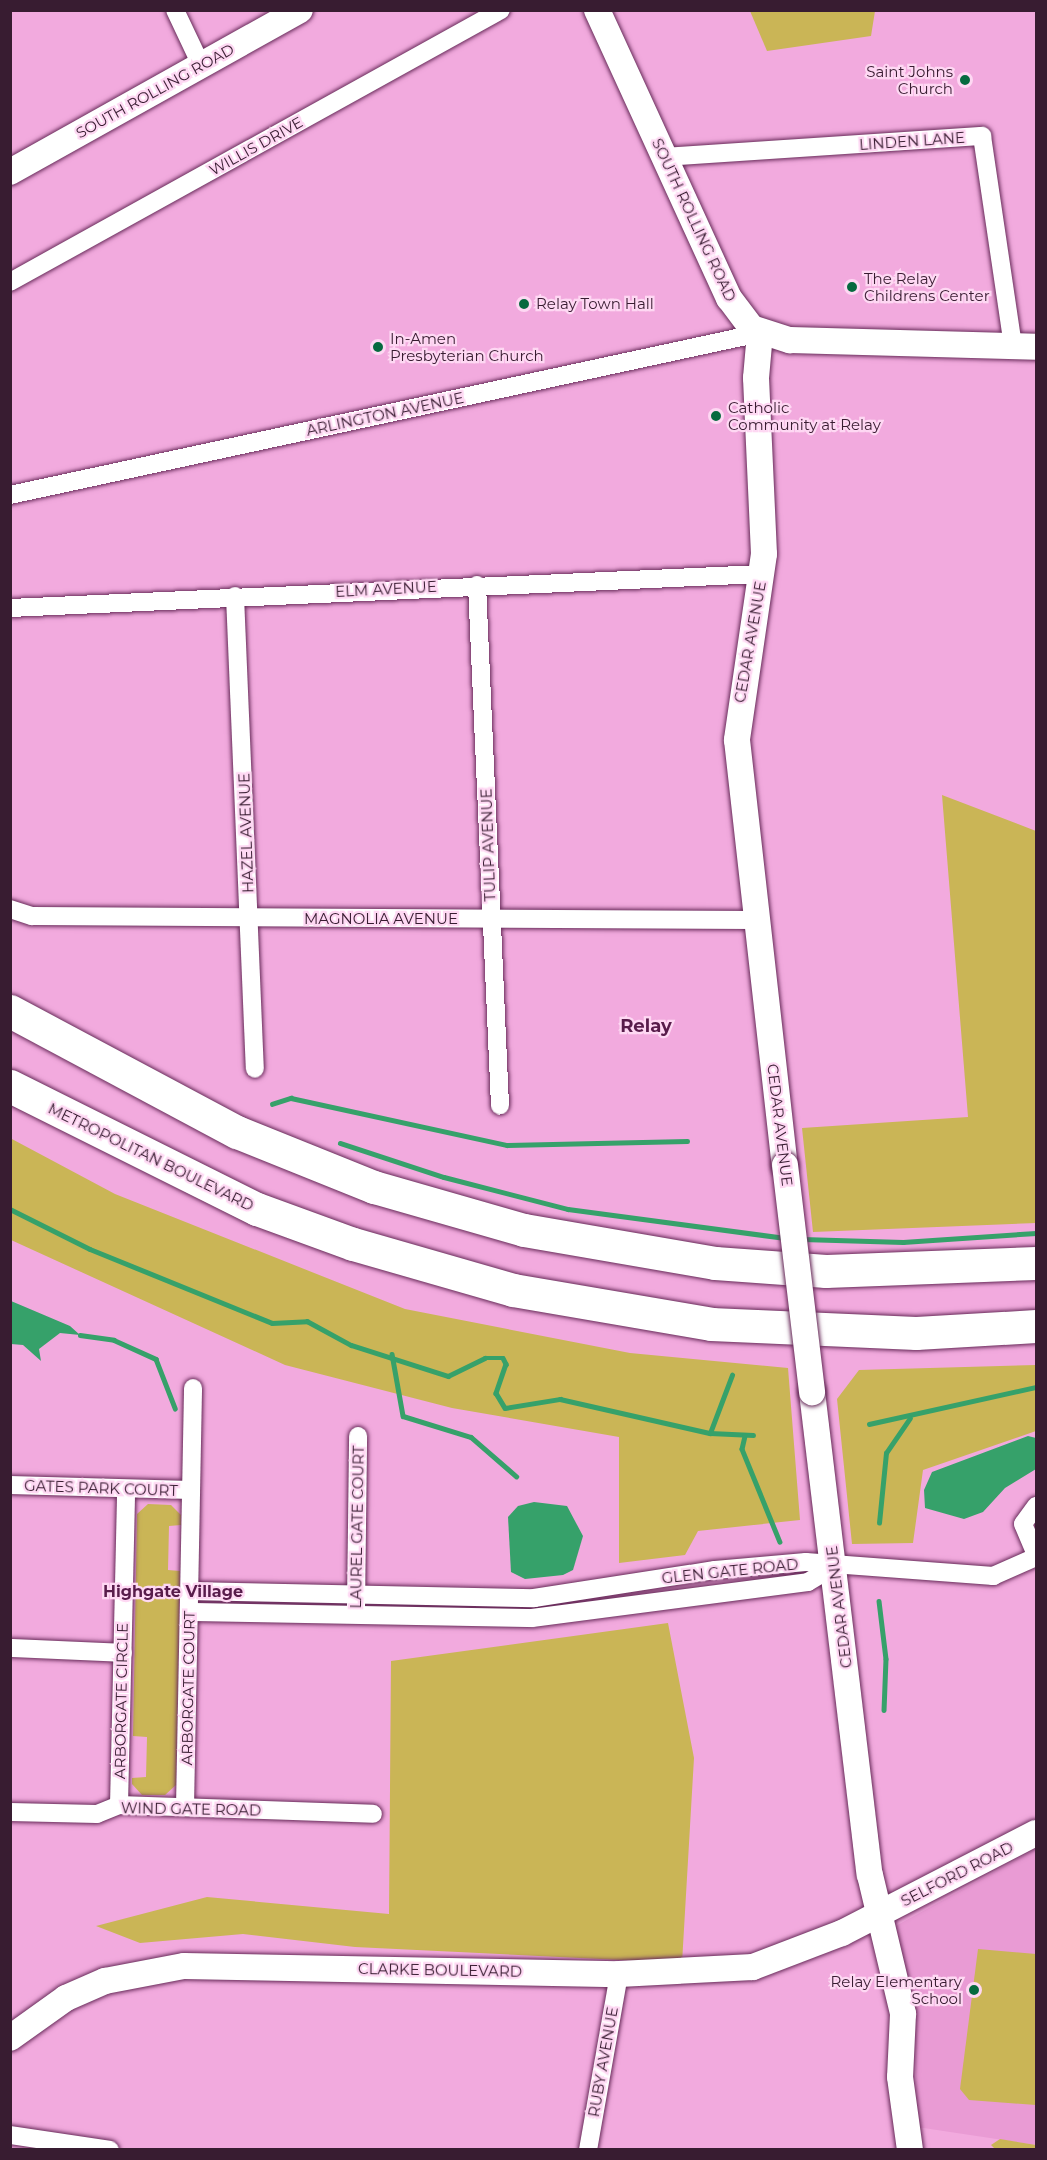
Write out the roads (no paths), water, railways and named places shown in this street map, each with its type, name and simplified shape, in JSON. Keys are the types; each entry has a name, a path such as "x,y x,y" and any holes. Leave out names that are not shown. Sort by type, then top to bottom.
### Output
{"highway":[{"path":"10,1004 87,1054"},
{"path":"10,1011 237,1132 374,1187 524,1230 715,1263 826,1271 1036,1263"},
{"name":"METROPOLITAN BOULEVARD","path":"10,1086 190,1178 353,1244 513,1290 711,1324 915,1333 1036,1326"},
{"path":"10,1104 186,1188 353,1244"}],"street":[{"path":"175,10 201,65"},
{"name":"SOUTH ROLLING ROAD","path":"10,172 300,10"},
{"name":"WILLIS DRIVE","path":"10,282 501,10"},
{"name":"SOUTH ROLLING ROAD","path":"597,10 729,298 760,333"},
{"name":"LINDEN LANE","path":"665,157 982,136 1025,347"},
{"path":"760,333 790,340 1025,347"},
{"name":"ARLINGTON AVENUE","path":"10,495 760,333"},
{"name":"CEDAR AVENUE","path":"760,333 756,378 762,574 743,670 737,740 753,920 877,1916 903,2014 900,2078 910,2150"},
{"name":"ELM AVENUE","path":"10,608 477,585 762,574"},
{"name":"TULIP AVENUE","path":"477,585 500,1105"},
{"name":"HAZEL AVENUE","path":"235,596 255,1069"},
{"name":"MAGNOLIA AVENUE","path":"10,909 32,916 753,920"},
{"name":"ARBORGATE COURT","path":"185,1807 193,1388"},
{"name":"LAUREL GATE COURT","path":"356,1618 358,1436"},
{"name":"GATES PARK COURT","path":"10,1485 191,1490"},
{"name":"ARBORGATE CIRCLE","path":"119,1806 126,1489"},
{"path":"835,1566 993,1576 1036,1555 1023,1524 1036,1506"},
{"name":"GLEN GATE ROAD","path":"189,1591 534,1598 715,1570 806,1562 835,1566"},
{"name":"GLEN GATE ROAD","path":"189,1612 356,1618 532,1618 808,1582 835,1566"},
{"path":"10,1648 123,1653"},
{"name":"WIND GATE ROAD","path":"10,1812 97,1814 119,1806 374,1814"},
{"name":"SELFORD ROAD","path":"877,1916 1036,1833"},
{"name":"CLARKE BOULEVARD","path":"10,2038 66,1998 105,1981 184,1966 619,1974 753,1967 877,1916"},
{"name":"RUBY AVENUE","path":"588,2150 619,1974"},
{"path":"10,2135 110,2150"}],"waterway":[{"path":"272,1104 291,1098 507,1145 687,1141"},
{"path":"340,1143 444,1177 568,1209 785,1238"},
{"path":"10,1209 90,1249 272,1323 307,1321 351,1345 448,1376 485,1358 503,1358 506,1364 496,1393 505,1408 560,1399 710,1433 753,1435"},
{"path":"802,1239 903,1242 1036,1233"},
{"path":"80,1335 114,1340 156,1359 175,1408"},
{"path":"392,1354 403,1416 471,1437 516,1476"},
{"path":"710,1433 732,1375"},
{"path":"869,1424 1036,1387"},
{"path":"879,1523 886,1453 910,1418"},
{"path":"745,1436 742,1449 780,1542"},
{"path":"879,1601 886,1659 884,1710"}],"place":[{"name":"Saint Johns Church","path":"965,80"},
{"name":"The Relay Childrens Center","path":"852,287"},
{"name":"Relay Town Hall","path":"524,304"},
{"name":"In-Amen Presbyterian Church","path":"378,347"},
{"name":"Catholic Community at Relay","path":"716,416"},
{"name":"Relay Elementary School","path":"974,1990"}],"district":[{"name":"Relay","path":"646,1026"},
{"name":"Highgate Village","path":"173,1592"}]}
